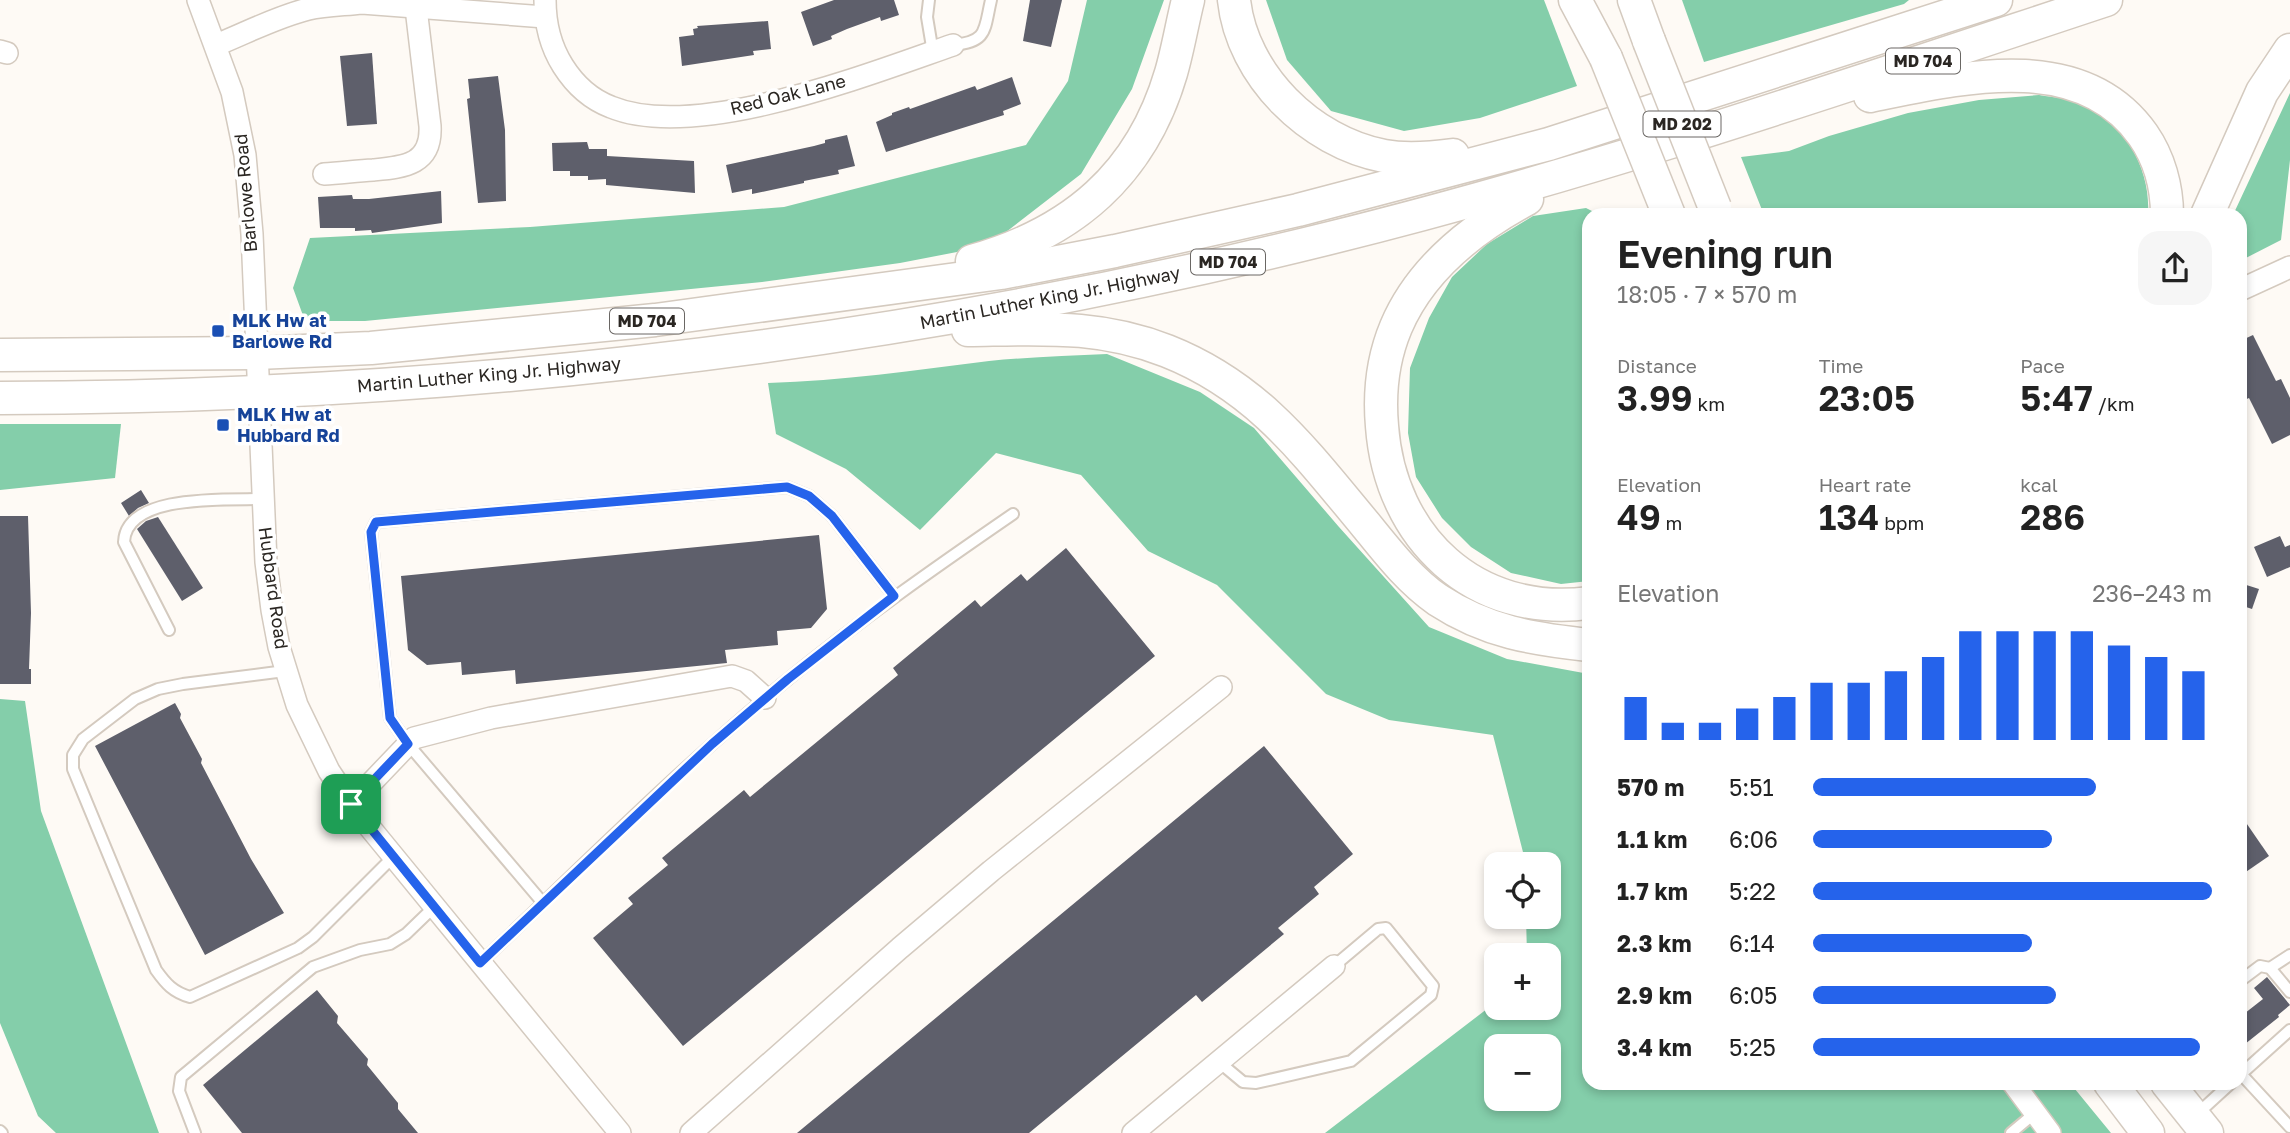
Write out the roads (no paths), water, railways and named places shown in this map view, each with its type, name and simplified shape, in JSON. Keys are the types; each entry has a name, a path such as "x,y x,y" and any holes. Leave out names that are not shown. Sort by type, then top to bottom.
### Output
{"main road":[{"path":"861,292 1009,249 1056,228 1086,206 1122,168 1152,122 1171,73 1188,0"},
{"path":"1234,0 1247,46 1269,83 1297,112 1348,145 1386,157 1405,158 1448,156 1549,144"},
{"path":"1575,0 1606,58"},
{"name":"MD 202","path":"1586,0 1606,58 1666,208"},
{"name":"MD 202","path":"1634,0 1715,208"},
{"path":"1850,49 1945,0"},
{"name":"Martin Luther King Jr. Highway","path":"0,355 257,354 371,348 694,315 1001,273 1115,251 1298,210 1549,144 1996,0"},
{"name":"Martin Luther King Jr. Highway","path":"0,398 258,393 540,372 669,359 873,331 988,311 1189,271 1396,221 1578,172 1739,122 2106,0"},
{"path":"2210,208 2262,92 2290,50"},
{"path":"1739,122 1949,82 2018,75 2064,80 2092,90 2130,118 2151,149 2161,172 2166,208"},
{"path":"1578,172 1490,219 1456,246 1427,278 1396,327 1384,367 1381,408 1384,451 1396,494 1415,528 1438,556 1468,580 1502,596 1547,606 1582,604"},
{"path":"873,331 1070,328 1120,336 1169,352 1216,375 1268,413 1314,463 1399,565 1436,598 1472,619 1510,634 1582,644"},
{"path":"2115,1090 2148,1133"},
{"path":"2172,1090 2200,1125"}],"street":[{"name":"Barlowe Road","path":"198,0 234,102 245,155 258,393"},
{"path":"216,45 315,8 362,4 416,8 545,8"},
{"path":"324,174 397,167 414,162 425,151 430,136 416,8"},
{"name":"Red Oak Lane","path":"545,8 559,59 580,88 612,108 656,116 676,117 755,107 953,46"},
{"path":"2247,287 2290,267"},
{"name":"Hubbard Road","path":"258,393 266,562 272,610 285,671 310,736 351,804 393,858 620,1133"},
{"path":"351,804 414,738 491,718 732,676 746,681 765,698"},
{"path":"691,1133 900,948 1221,687"},
{"path":"1133,1133 1334,966"},
{"path":"2018,1090 2050,1133"}],"lane":[{"path":"929,0 927,17 933,52"},
{"path":"953,46 972,44 983,34 991,0"},
{"path":"543,903 408,744 390,718 371,532 376,522 787,487 809,496 832,516 894,596"},
{"path":"169,630 124,542 125,533 132,521 156,507 192,502 262,499"},
{"path":"480,963 712,744 765,698 894,596 1013,514"},
{"path":"285,671 158,689 135,698 92,731 73,755 73,769 156,970 176,993 190,997 284,956 313,937 393,858"},
{"path":"195,1133 179,1091 181,1077 313,967 360,950 390,944 406,934 433,907"},
{"path":"1219,1062 1243,1082 1256,1083 1351,1061 1431,995 1433,986 1386,928 1378,929 1334,966"},
{"path":"2270,968 2290,955"},
{"path":"2247,976 2260,966 2270,968 2290,992"},
{"path":"2247,1069 2290,1030"},
{"path":"2247,1081 2290,1126 2285,1133"},
{"path":"2200,1125 2226,1090"},
{"path":"2011,1133 2035,1113"}],"place":[{"name":"MLK Hw at Barlowe Rd","path":"218,331"},
{"name":"MLK Hw at Hubbard Rd","path":"223,425"}]}
